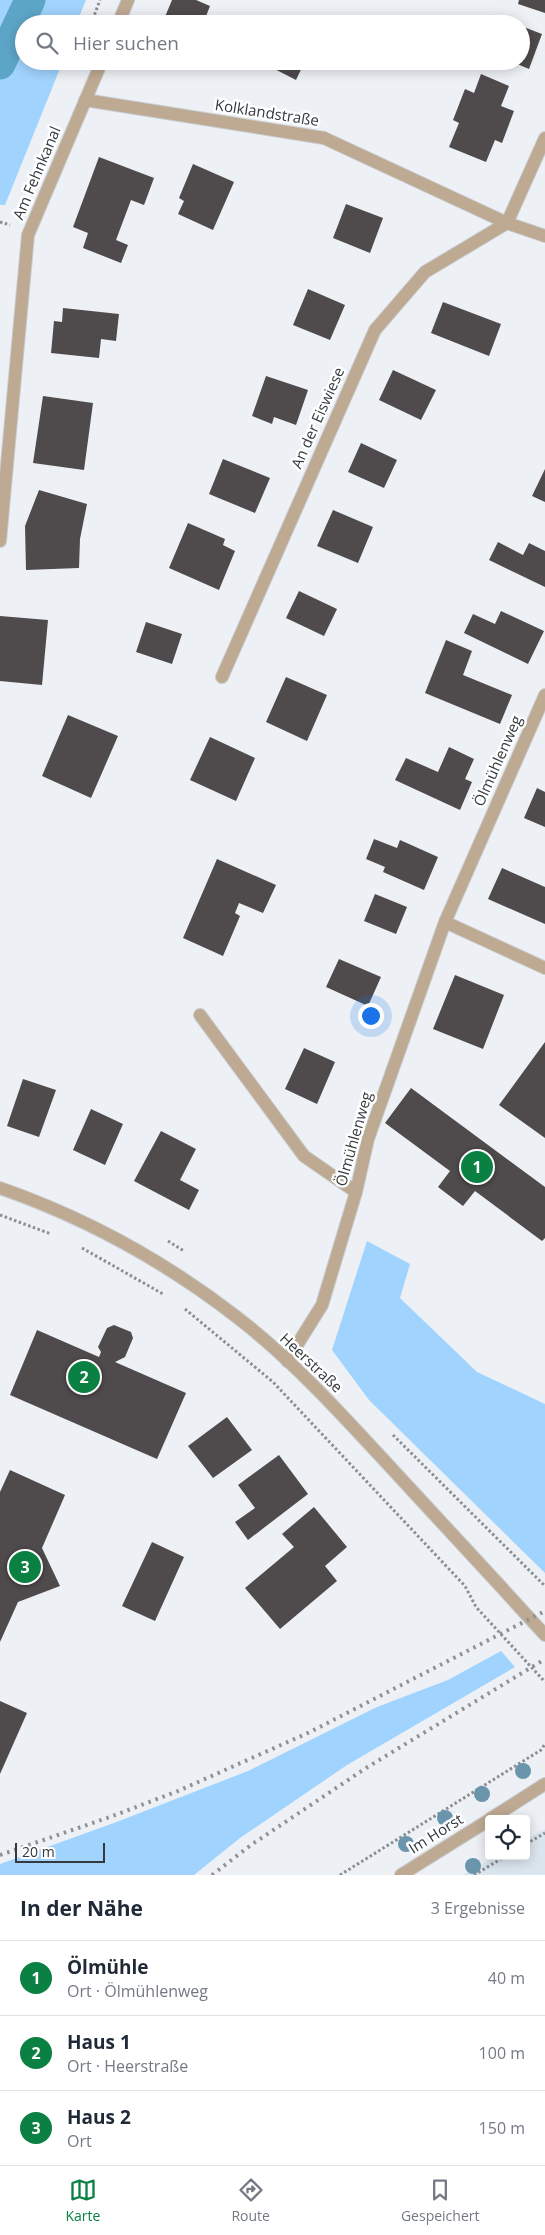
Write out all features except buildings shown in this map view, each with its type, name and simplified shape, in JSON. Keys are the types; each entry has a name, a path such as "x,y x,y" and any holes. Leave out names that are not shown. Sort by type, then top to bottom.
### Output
{"street":[{"path":"122,15 128,0"},
{"name":"Am Fehnkanal","path":"0,540 28,235 98,70"},
{"name":"Kolklandstraße","path":"85,100 324,138 508,223 545,236"},
{"path":"508,223 545,138"},
{"name":"An der Eiswiese","path":"222,677 375,330 425,272 508,223"},
{"name":"Ölmühlenweg","path":"287,1361 322,1305 356,1192 368,1139 445,922 545,695"},
{"path":"445,922 545,968"},
{"path":"200,1015 304,1156 356,1192"},
{"name":"Heerstraße","path":"0,1188 59,1209 145,1254 238,1318 287,1361 349,1422 545,1635"},
{"name":"Im Horst","path":"495,1815 545,1784"},
{"name":"Im Horst","path":"401,1875 485,1822"}],"path":[{"path":"94,15 100,0"},
{"path":"0,222 12,226"},
{"path":"0,1215 55,1236"},
{"path":"80,1247 169,1298"},
{"path":"177,1302 273,1382 465,1586 476,1607 545,1682"},
{"path":"340,1875 541,1750 545,1744"},
{"path":"530,1841 545,1832"},
{"path":"474,1875 499,1860"}],"shaded area":[{"path":"0,0 86,0 80,15 15,15 15,70 59,70 5,205 0,205"},
{"path":"367,1241 410,1264 400,1298 477,1372 545,1404 545,1573 369,1400 332,1350"},
{"path":"501,1651 515,1667 347,1765 240,1838 194,1875 0,1875 0,1864 114,1823 248,1771 377,1707 448,1680"},
{"path":"545,1829 545,1875 462,1875 489,1860 530,1860 530,1837"}],"waterway":[{"path":"23,15 30,0"},
{"path":"0,64 15,32"}],"railway":[{"path":"0,1855 178,1791 310,1732 545,1611"},
{"path":"212,1875 251,1845 366,1768 545,1659"}],"place":[{"name":"Ölmühle","path":"477,1167"},
{"name":"Haus 1","path":"84,1377"},
{"name":"Haus 2","path":"25,1567"}]}
